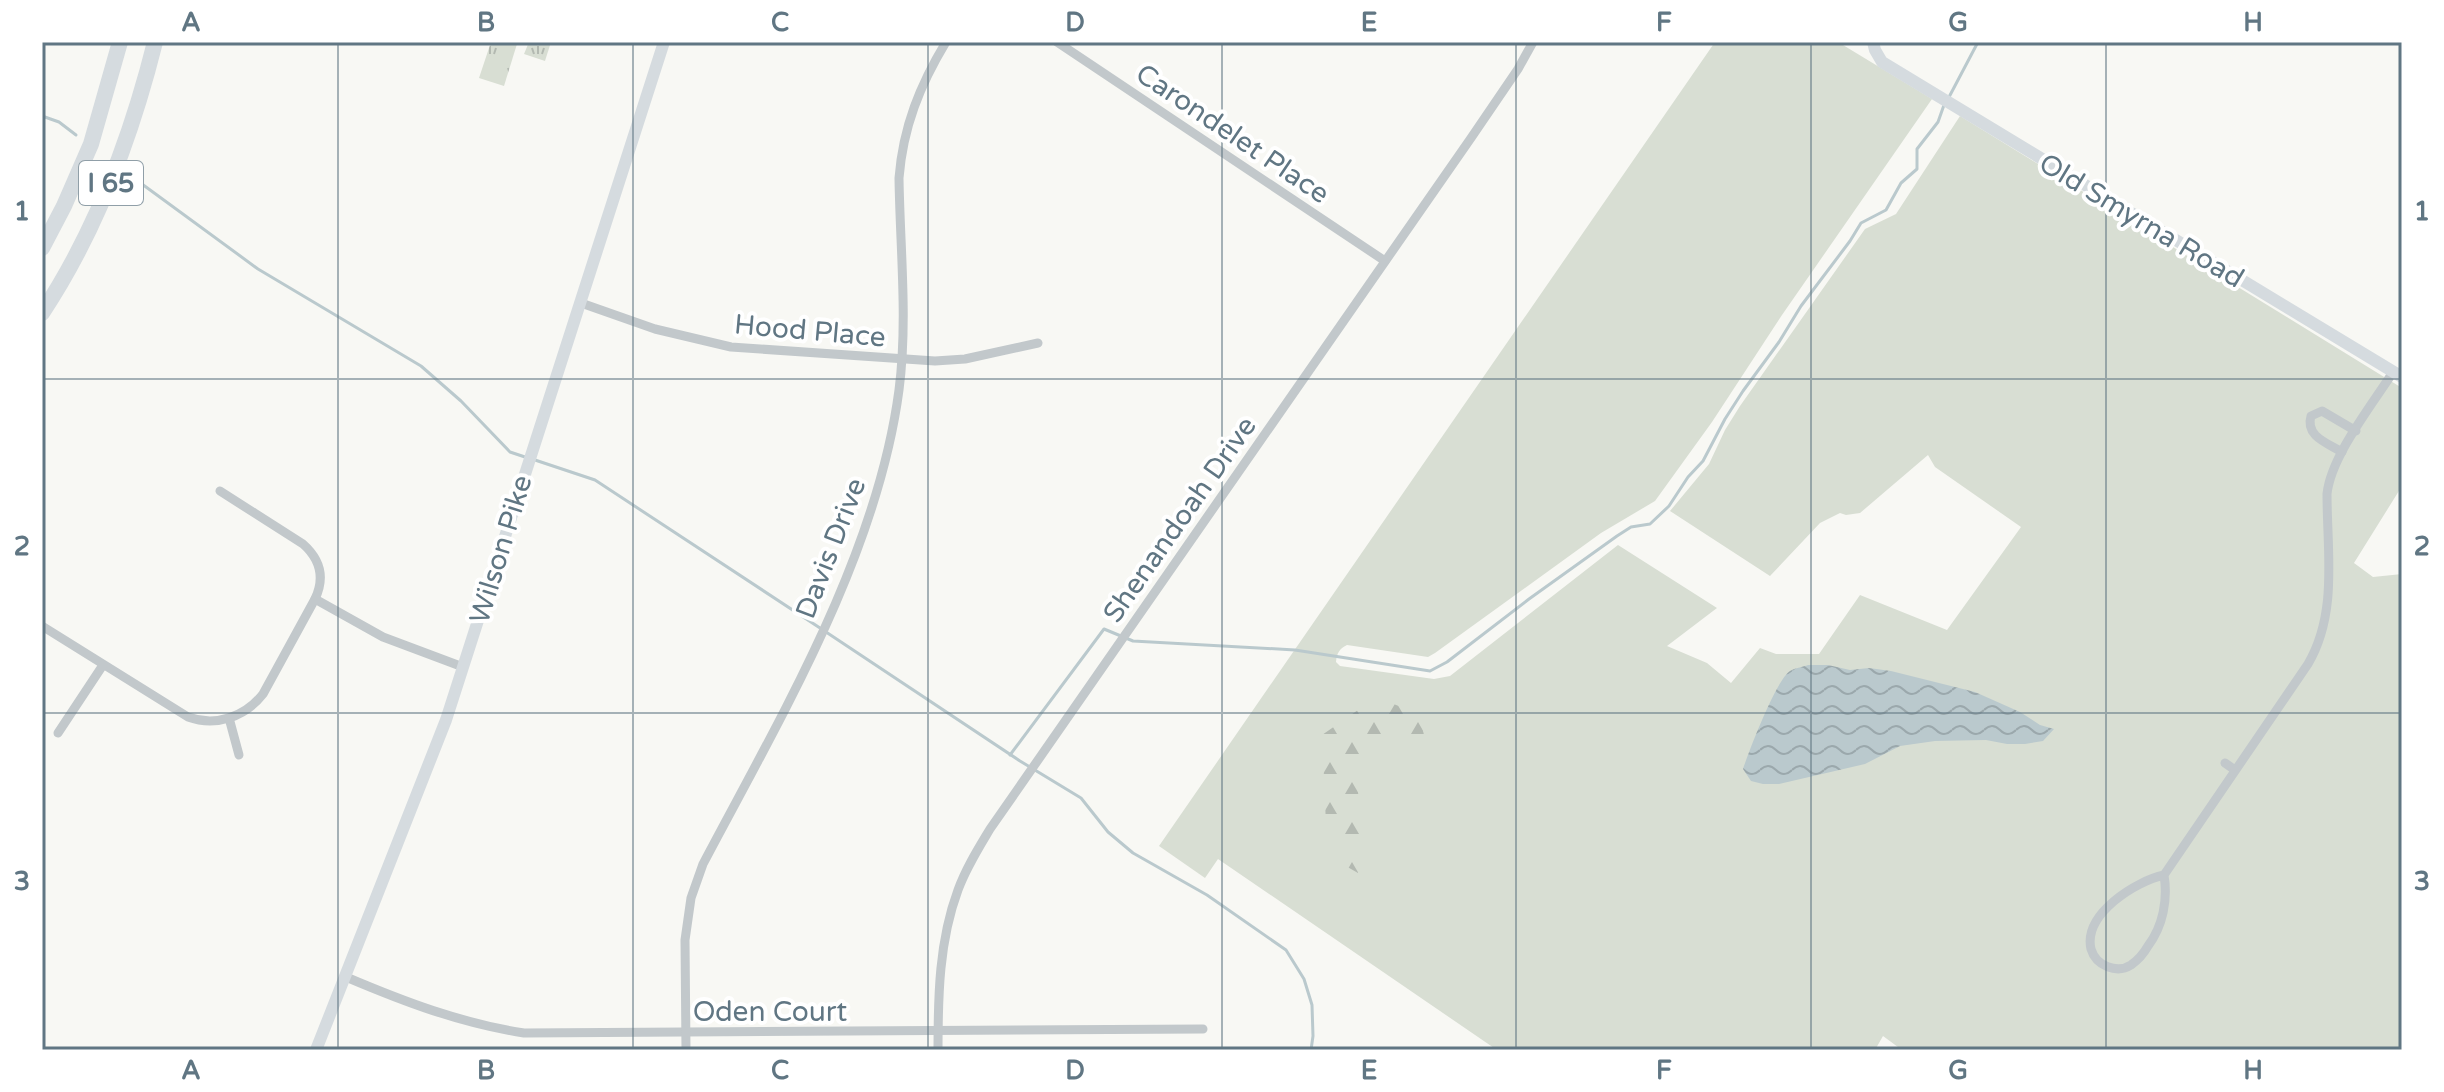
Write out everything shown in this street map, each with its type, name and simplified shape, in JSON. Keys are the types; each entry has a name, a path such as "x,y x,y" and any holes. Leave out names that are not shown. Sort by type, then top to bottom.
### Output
{"highway":[{"name":"I 65","path":"42,248 91,144 120,42"},
{"name":"I 65","path":"42,313 94,222 121,158 155,42"}],"main road":[{"name":"Wilson Pike","path":"316,1050 446,720 664,42"},
{"name":"Old Smyrna Road","path":"1873,42 1882,62 2398,374"}],"street":[{"name":"Davis Drive","path":"686,1050 685,940 691,897 703,864 780,719 820,635 873,505 892,428 902,359 901,156 916,98 946,42"},
{"name":"Carondelet Place","path":"1057,42 1385,261"},
{"name":"Shenandoah Drive","path":"938,1050 942,949 958,889 990,829 1510,81 1533,42"},
{"name":"Hood Place","path":"581,303 655,329 731,347 902,359 965,359 1038,343"},
{"path":"2164,875 2166,888 2162,916 2148,947 2126,967 2103,965 2094,956 2091,942 2093,931 2104,912 2126,891 2147,879 2164,875 2308,664 2324,629 2328,602 2327,494 2332,471 2356,431 2398,374"},
{"path":"2342,452 2312,433 2309,425 2311,416 2322,411 2356,431"},
{"path":"42,626 188,717 205,721 229,718 251,707 263,694 315,599 321,578 318,562 309,549 220,491"},
{"path":"315,599 391,640 463,667"},
{"path":"58,733 103,665"},
{"path":"229,718 239,755"},
{"path":"2225,763 2235,770"},
{"name":"Oden Court","path":"346,977 405,1002 484,1027 524,1033 1203,1029"}],"green space":[{"path":"491,42 517,44 504,86 479,78"},
{"path":"529,42 551,42 545,61 524,54"},
{"path":"1715,42 1838,42 1932,99 1655,501 1601,533 1428,657 1347,645 1339,652 1336,662 1340,666 1434,679 1450,676 1618,545 1717,608 1667,646 1707,663 1731,683 1760,648 1776,654 1819,654 1860,595 1947,630 2021,527 1935,467 1928,455 1860,513 1840,513 1820,523 1770,576 1670,511 1709,464 1740,406 1865,229 1896,214 1960,116 2402,388 2402,486 2354,563 2373,577 2402,574 2402,1050 1902,1050 1883,1036 1875,1050 1497,1050 1218,859 1205,878 1159,846"},
{"path":"1391,703 1419,714 1424,735 1390,741 1364,751 1355,776 1360,803 1358,873 1344,865 1326,824 1322,735 1358,710"}],"water":[{"path":"1808,665 1891,671 1975,692 2054,729 2043,741 2007,744 1986,740 1935,741 1900,746 1865,764 1779,784 1751,781 1743,769 1771,701 1790,671"}],"waterway":[{"path":"1948,99 1978,42"},
{"path":"1010,755 1104,629 1133,641 1295,650 1430,671 1447,662 1617,536 1631,527 1650,524 1669,506 1703,461 1743,391 1861,223 1886,210 1901,183 1917,169 1917,149 1938,122 1944,105"},
{"path":"42,116 59,122 76,135"},
{"path":"131,176 258,269 421,366 461,401 510,452 528,458"},
{"path":"535,460 595,480 820,628"},
{"path":"826,632 1081,798 1108,832 1133,853 1207,895 1286,950 1304,979 1312,1005 1311,1050"}]}
